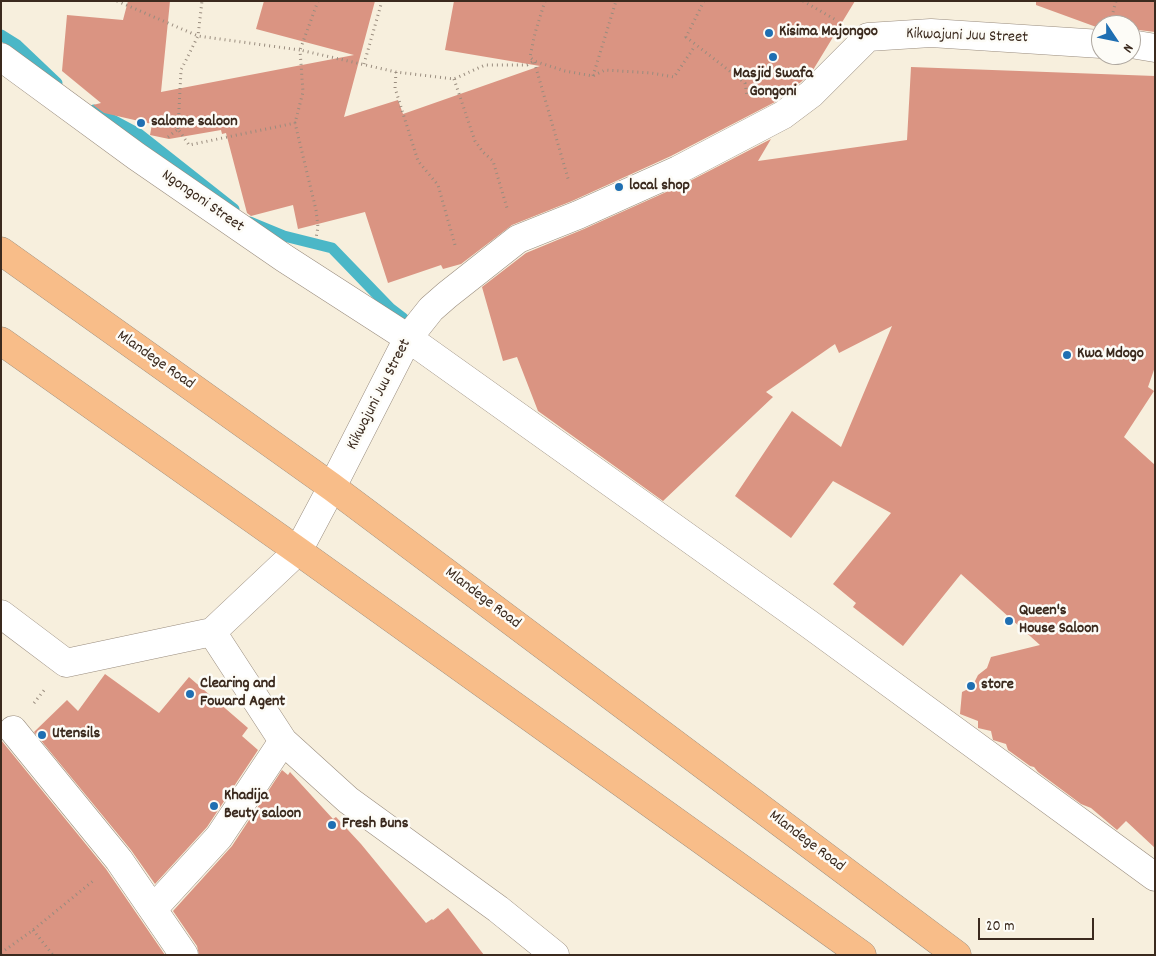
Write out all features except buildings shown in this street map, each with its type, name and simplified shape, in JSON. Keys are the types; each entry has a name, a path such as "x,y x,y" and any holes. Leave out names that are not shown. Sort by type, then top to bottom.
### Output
{"main road":[{"name":"Mlandege Road","path":"1,251 332,487 940,950"},
{"path":"1,341 862,955"}],"street":[{"name":"Kikwajuni Juu Street","path":"212,632 298,551 408,338 431,309 518,239 578,215 678,170 783,115 811,94 868,37 931,33 1091,43"},
{"path":"1141,46 1155,48"},
{"name":"Ngongoni Street","path":"1,57 136,156 297,267 408,338 809,624 1155,877"},
{"path":"1,614 66,663 212,632 283,741 348,800 498,909 555,955"},
{"path":"13,730 118,860 184,955"},
{"path":"153,909 219,837 283,741"}],"path":[{"path":"117,1 198,36 300,50 396,72 454,79 485,65 527,66 534,61"},
{"path":"202,1 198,36 181,70 178,129 190,145 295,124"},
{"path":"297,267 315,243 318,227 316,210 295,124 303,92 300,50 318,1"},
{"path":"364,64 382,1"},
{"path":"545,1 530,57 534,61 578,215"},
{"path":"593,76 616,1"},
{"path":"704,1 686,37 745,84 755,131"},
{"path":"534,61 565,71 593,76 605,70 651,73 674,77 695,46"},
{"path":"396,72 395,88 418,161 438,185 466,281"},
{"path":"454,79 476,142 483,152 494,161 518,239"},
{"path":"136,156 155,147 178,129"},
{"path":"1,953 33,930 118,860"},
{"path":"33,930 53,955"}],"waterway":[{"path":"1,35 17,45 57,83"},
{"path":"94,110 139,134 234,209"},
{"path":"250,222 284,236 332,248 390,308 403,318"}],"place":[{"name":"Kisima Majongoo","path":"769,33"},
{"name":"Masjid Swafa Gongoni","path":"773,57"},
{"name":"salome saloon","path":"141,123"},
{"name":"local shop","path":"619,187"},
{"name":"Kwa Mdogo","path":"1067,355"},
{"name":"Queen's House Saloon","path":"1009,621"},
{"name":"store","path":"971,686"},
{"name":"Clearing and Foward Agent","path":"190,694"},
{"name":"Utensils","path":"42,735"},
{"name":"Khadija Beuty saloon","path":"214,806"},
{"name":"Fresh Buns","path":"332,825"}]}
